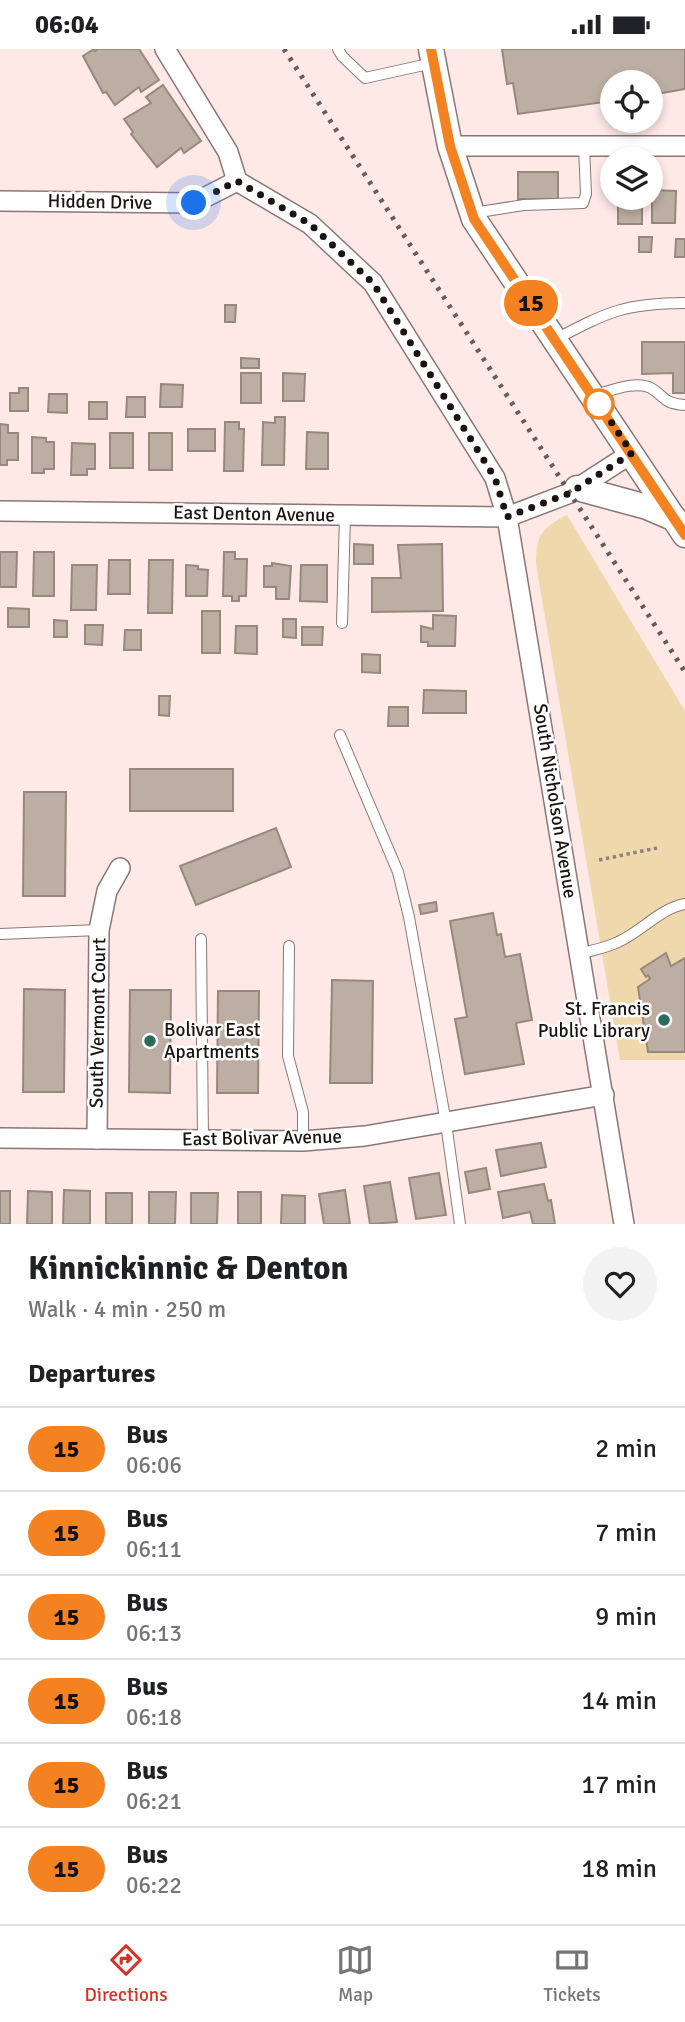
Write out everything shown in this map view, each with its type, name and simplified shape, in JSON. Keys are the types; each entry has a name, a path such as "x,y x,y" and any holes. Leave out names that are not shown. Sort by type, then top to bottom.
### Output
{"street":[{"path":"165,49 228,152 237,181 310,224 373,283 495,478 507,517 577,488 632,453"},
{"path":"432,56 450,146 472,213 680,527"},
{"path":"450,146 685,146"},
{"name":"Hidden Drive","path":"0,201 194,203 237,181"},
{"path":"577,488 647,506 680,527"},
{"name":"East Denton Avenue","path":"0,511 507,517"},
{"name":"South Nicholson Avenue","path":"507,517 624,1224"},
{"name":"South Vermont Court","path":"97,1139 99,930 107,891 120,869"},
{"name":"East Bolivar Avenue","path":"0,1138 303,1141 365,1136 604,1095"}],"lane":[{"path":"338,49 365,78 432,56"},
{"path":"472,213 517,205 583,203 586,194 584,146"},
{"path":"556,339 598,317 624,308 685,303"},
{"path":"593,395 633,386 646,386 667,403 685,405"},
{"path":"342,623 345,515"},
{"path":"340,735 398,872 409,917 446,1122 460,1224"},
{"path":"580,954 618,942 662,913 685,904"},
{"path":"0,933 99,930"},
{"path":"201,939 203,1140"},
{"path":"289,946 288,1056 303,1112 303,1141"}],"path":[{"path":"599,860 657,848"}],"shaded area":[{"path":"567,515 685,711 685,1060 620,1060 536,564 537,546 542,533"}],"building":[{"path":"94,49 139,49 159,80 141,92 139,87 115,105 106,92 103,93 83,56"},
{"path":"502,49 685,49 685,89 663,93 663,70 600,70 600,103 518,114 513,83 507,84"},
{"path":"163,85 201,141 184,153 181,148 157,167 131,134 133,132 124,119 151,103 146,97"},
{"path":"518,172 558,172 558,199 518,199"},
{"path":"663,190 676,191 675,223 652,223 652,210 663,210"},
{"path":"618,210 642,210 642,224 618,224"},
{"path":"639,237 652,237 651,252 639,252"},
{"path":"676,239 685,239 685,257 675,257"},
{"path":"225,305 236,305 235,322 225,322"},
{"path":"642,342 685,342 685,393 673,393 673,373 642,374"},
{"path":"241,358 259,359 259,368 241,368"},
{"path":"241,373 261,373 261,403 241,403"},
{"path":"283,373 305,374 304,401 283,401"},
{"path":"161,384 183,385 182,407 160,407"},
{"path":"19,388 28,388 28,411 10,411 10,393 19,393"},
{"path":"49,394 67,394 67,413 48,412"},
{"path":"127,397 145,397 145,417 126,417"},
{"path":"89,402 107,402 107,419 89,419"},
{"path":"275,417 285,417 284,465 262,465 263,422 275,423"},
{"path":"225,422 239,422 239,429 244,429 243,471 224,471"},
{"path":"0,424 8,425 8,433 18,433 18,460 7,460 7,465 0,465"},
{"path":"188,429 215,429 215,451 188,451"},
{"path":"307,432 328,433 328,469 306,469"},
{"path":"110,433 133,433 133,468 110,468"},
{"path":"149,433 172,433 172,470 149,470"},
{"path":"32,437 46,438 46,442 54,442 54,469 44,469 44,473 32,473"},
{"path":"72,443 95,444 95,469 87,469 87,475 71,475"},
{"path":"354,544 373,545 373,564 354,564"},
{"path":"442,544 443,611 372,612 372,578 401,578 398,545"},
{"path":"0,552 17,552 16,587 0,587"},
{"path":"34,552 54,552 54,596 33,596"},
{"path":"224,552 235,552 235,559 247,559 246,596 239,596 239,601 232,601 232,596 223,596"},
{"path":"109,560 130,560 130,594 108,594"},
{"path":"149,560 173,560 172,613 148,613"},
{"path":"272,563 291,566 289,599 276,599 276,587 264,587 264,566 272,566"},
{"path":"72,565 97,565 96,610 71,610"},
{"path":"186,565 208,570 207,596 186,596"},
{"path":"301,565 327,565 327,602 300,601"},
{"path":"8,608 29,609 29,627 8,627"},
{"path":"202,611 220,611 220,653 202,653"},
{"path":"433,615 456,616 455,646 428,646 428,642 421,642 421,626 433,629"},
{"path":"283,619 296,619 296,638 283,637"},
{"path":"54,620 67,621 67,637 54,637"},
{"path":"85,625 103,625 102,645 85,644"},
{"path":"236,626 257,626 257,654 235,653"},
{"path":"302,627 323,627 322,645 302,645"},
{"path":"125,630 141,630 141,650 124,650"},
{"path":"362,654 380,655 380,673 362,672"},
{"path":"424,690 466,691 466,713 423,713"},
{"path":"159,696 170,696 169,716 159,715"},
{"path":"389,707 408,707 408,726 388,726"},
{"path":"130,769 233,769 233,811 130,811"},
{"path":"24,792 66,792 65,896 23,896"},
{"path":"276,828 291,867 196,905 180,866"},
{"path":"436,902 437,911 421,914 419,905"},
{"path":"493,913 497,935 501,934 505,957 520,954 532,1020 516,1023 524,1064 465,1074 455,1019 467,1017 450,921"},
{"name":"St. Francis Public Library","path":"666,953 671,966 685,958 685,1052 648,1052 638,987 650,979 641,969"},
{"path":"332,980 373,981 372,1083 330,1083"},
{"path":"24,989 65,990 64,1092 23,1092"},
{"name":"Bolivar East Apartments","path":"130,990 171,990 170,1093 129,1092"},
{"path":"218,991 259,991 258,1093 217,1093"},
{"path":"541,1143 546,1167 501,1176 496,1150"},
{"path":"486,1168 490,1189 469,1193 465,1172"},
{"path":"439,1173 446,1215 416,1219 409,1178"},
{"path":"390,1182 397,1222 370,1224 364,1186"},
{"path":"544,1184 548,1201 551,1200 555,1224 533,1224 530,1212 503,1218 498,1192"},
{"path":"64,1190 90,1191 90,1224 63,1224"},
{"path":"345,1190 350,1224 324,1224 319,1194"},
{"path":"0,1191 10,1191 10,1224 0,1224"},
{"path":"28,1191 52,1192 52,1224 27,1224"},
{"path":"149,1192 176,1192 175,1224 149,1224"},
{"path":"238,1192 261,1192 261,1224 238,1224"},
{"path":"106,1193 132,1193 132,1224 106,1224"},
{"path":"191,1193 218,1193 217,1224 191,1224"},
{"path":"282,1195 305,1196 305,1224 281,1224"}],"railway":[{"path":"284,49 685,672"}],"bus line":[{"name":"15","path":"431,49 450,146 474,219 685,535"}],"place":[{"name":"St. Francis Public Library","path":"664,1020"},
{"name":"Bolivar East Apartments","path":"150,1041"}],"route":[{"path":"194,203 237,181 310,224 373,283 495,478 507,517 570,493 632,453 593,395 599,404"}]}
